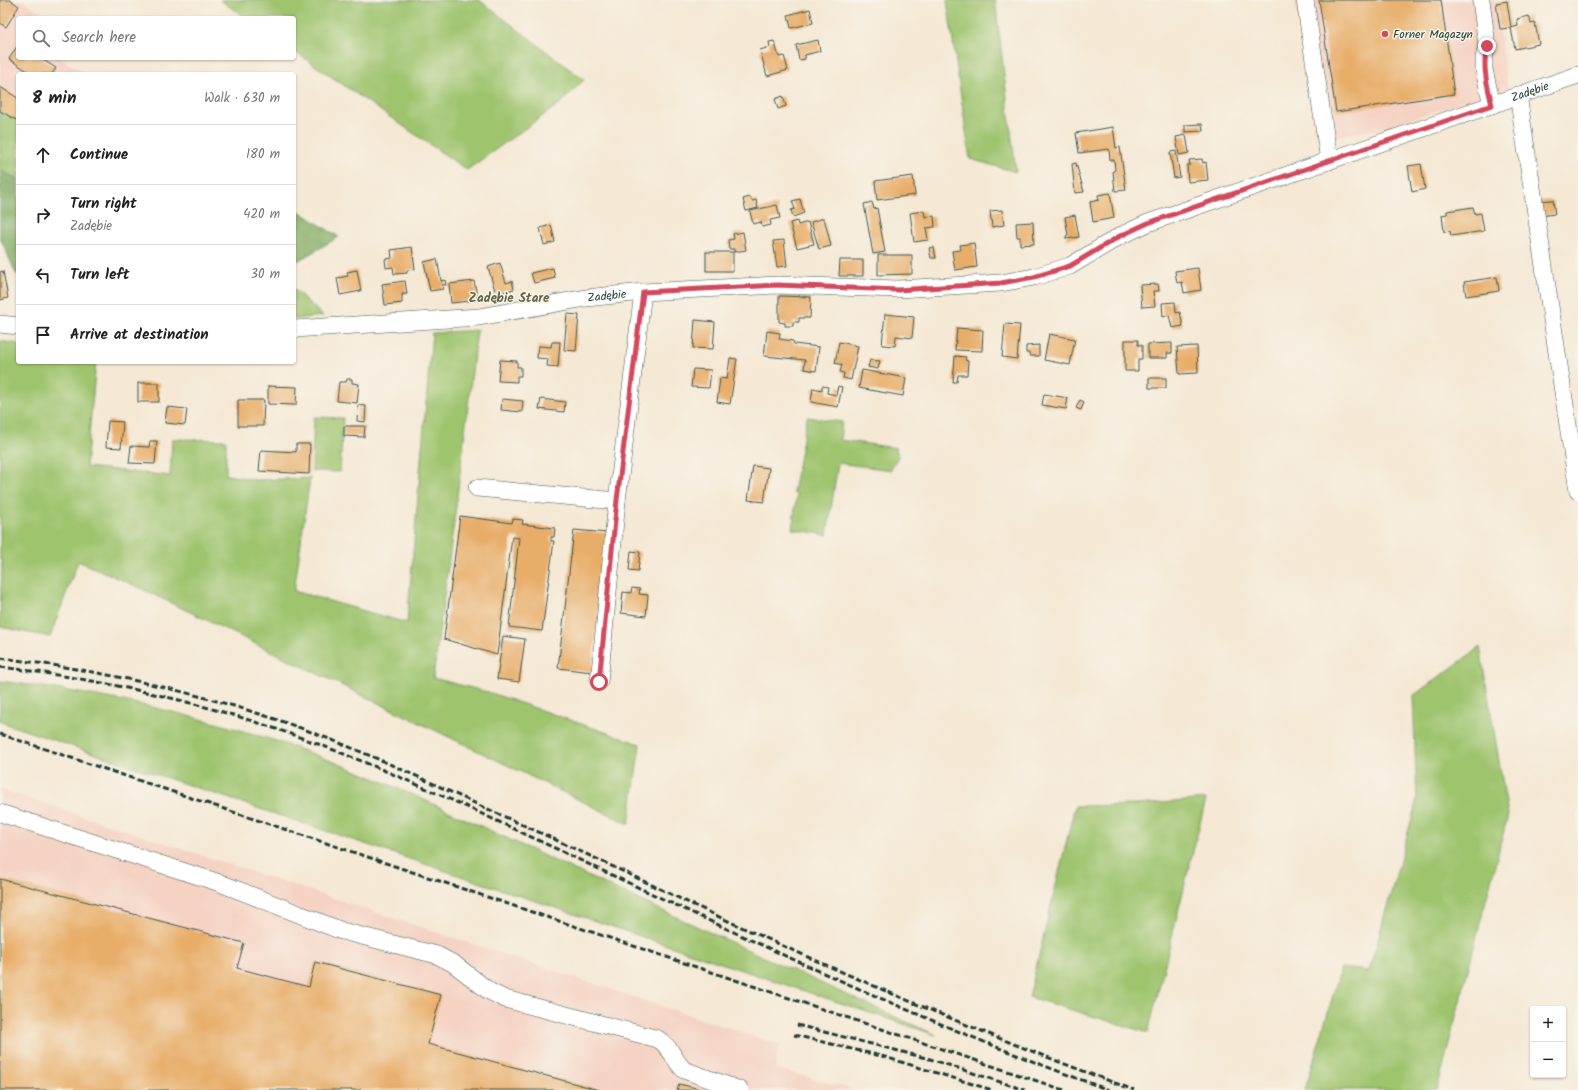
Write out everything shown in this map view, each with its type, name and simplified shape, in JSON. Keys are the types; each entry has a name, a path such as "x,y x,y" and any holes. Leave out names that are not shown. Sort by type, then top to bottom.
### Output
{"street":[{"path":"1305,0 1329,161"},
{"path":"1481,0 1487,46 1484,58 1484,70 1492,105"},
{"name":"Zadębie","path":"296,329 480,317 586,298 643,292 778,285 816,285 874,289 922,289 978,286 1017,281 1070,266 1120,236 1148,223 1578,75"},
{"path":"1518,95 1578,491"},
{"path":"599,682 617,500 643,292"},
{"path":"0,324 16,326"},
{"path":"476,488 617,500"},
{"path":"0,813 220,883 342,931 437,955 454,964 489,991 505,999 658,1039 667,1045 677,1064 684,1070 740,1090"}],"shaded area":[{"path":"0,0 21,0 48,16 16,16 16,60 63,60 82,72 16,72 16,120 0,110"},
{"path":"1295,0 1495,0 1508,88 1377,130 1317,139"},
{"path":"0,789 780,1045 775,1068 854,1090 0,1090"}],"green space":[{"path":"220,0 479,0 584,80 562,102 467,170 296,52 296,16 243,16"},
{"path":"947,0 995,0 1016,172 970,159"},
{"path":"0,110 16,120 16,180 0,171"},
{"path":"0,170 16,179 16,274 0,237"},
{"path":"296,209 339,237 296,262"},
{"path":"296,291 323,316 296,319"},
{"path":"477,330 455,514 433,678 491,693 640,744 629,824 136,586 78,561 50,637 0,627 2,560 0,560 0,341 16,344 16,364 96,364 86,467 170,476 172,439 226,440 226,475 257,480 310,478 294,591 407,623 432,333"},
{"path":"314,417 343,418 340,472 312,471"},
{"path":"807,417 842,422 840,440 896,448 898,456 891,470 838,463 827,535 792,529 797,494 793,493"},
{"path":"1480,647 1508,815 1437,1090 1305,1090 1341,968 1369,971 1417,800 1413,696"},
{"path":"0,681 65,690 162,709 257,735 337,763 453,813 706,931 936,1035 0,722"},
{"path":"1206,799 1148,1033 1029,997 1075,806 1138,805"}],"building":[{"path":"0,0 10,0 19,6 6,27 0,23"},
{"name":"Forner Magazyn","path":"1319,0 1441,0 1454,94 1336,112"},
{"path":"1507,1 1511,28 1500,29 1496,3"},
{"path":"810,9 813,23 791,28 788,15"},
{"path":"1529,16 1531,24 1535,23 1539,44 1515,49 1511,28 1518,26 1517,19"},
{"path":"818,40 820,51 805,55 805,59 799,60 796,45"},
{"path":"774,41 779,57 784,56 788,70 767,76 760,50 770,47 769,42"},
{"path":"16,48 16,60 43,60 56,68 53,72 29,72 9,59"},
{"path":"0,87 16,97 16,120 0,111"},
{"path":"783,96 786,106 778,109 775,99"},
{"path":"1202,124 1203,131 1185,132 1185,125"},
{"path":"1113,127 1116,148 1120,147 1126,190 1115,191 1113,171 1115,170 1114,160 1110,160 1109,149 1079,153 1076,133"},
{"path":"1186,135 1189,153 1179,155 1176,137"},
{"path":"1176,151 1180,177 1174,178 1170,152"},
{"path":"1202,159 1203,163 1206,162 1208,180 1188,182 1187,165 1190,165 1189,160"},
{"path":"1076,163 1084,192 1075,193 1072,164"},
{"path":"1421,164 1425,189 1412,192 1408,166"},
{"path":"913,176 915,195 877,200 875,181"},
{"path":"1110,193 1114,218 1093,222 1090,202 1099,200 1098,195"},
{"path":"750,197 752,201 756,200 758,208 746,211 743,199"},
{"path":"800,199 804,213 793,217 791,210 795,209 792,201"},
{"path":"1553,200 1555,214 1540,216 1538,201"},
{"path":"872,202 874,209 877,208 885,252 873,254 864,204"},
{"path":"777,205 780,218 770,220 771,225 762,227 761,222 753,224 750,211"},
{"path":"1473,207 1475,214 1481,213 1484,231 1451,236 1450,231 1444,232 1442,215 1447,214 1447,211"},
{"path":"1002,210 1004,225 992,227 990,211"},
{"path":"924,211 925,217 934,216 935,227 926,228 928,240 914,242 910,213"},
{"path":"1075,215 1079,237 1066,239 1066,236 1068,235 1065,217"},
{"path":"824,218 831,246 819,249 811,222"},
{"path":"797,221 798,225 808,222 814,244 797,248 790,223"},
{"path":"1033,222 1034,244 1020,245 1020,237 1017,237 1016,223"},
{"path":"551,225 555,242 544,245 540,228"},
{"path":"743,232 746,250 734,252 734,249 729,249 728,240 734,239 733,234"},
{"path":"784,240 787,266 777,267 773,241"},
{"path":"974,243 977,267 955,270 952,251 961,250 960,245"},
{"path":"412,247 415,269 407,270 407,273 394,274 393,267 386,268 385,259 392,258 391,250"},
{"path":"934,247 936,258 931,258 929,248"},
{"path":"706,252 733,252 733,271 706,271"},
{"path":"878,255 912,255 912,274 878,275"},
{"path":"437,259 441,281 445,280 446,285 442,285 443,289 430,291 424,262"},
{"path":"840,260 863,260 863,276 839,276"},
{"path":"500,263 506,283 512,281 514,289 496,294 488,267"},
{"path":"553,268 555,278 534,283 531,273"},
{"path":"1198,268 1201,290 1184,293 1182,282 1177,283 1175,271"},
{"path":"357,270 361,291 340,295 337,278 348,276 347,272"},
{"path":"3,271 8,298 0,300 0,272"},
{"path":"1497,277 1499,291 1466,296 1464,282"},
{"path":"405,281 407,294 402,294 402,303 385,305 382,284"},
{"path":"474,281 478,300 451,303 449,284"},
{"path":"1158,284 1159,291 1153,291 1155,306 1142,307 1140,285"},
{"path":"779,296 811,297 810,318 799,318 799,322 793,322 793,326 785,326 785,323 779,322"},
{"path":"1175,302 1176,313 1180,312 1183,326 1172,328 1169,315 1163,317 1162,303"},
{"path":"567,314 579,315 576,351 564,350"},
{"path":"885,314 914,317 912,338 896,336 895,346 882,345"},
{"path":"695,320 715,322 713,349 693,348"},
{"path":"1005,324 1020,325 1017,359 1002,357"},
{"path":"957,328 983,330 982,351 955,350"},
{"path":"767,331 780,333 779,339 793,341 794,344 819,347 816,371 804,369 805,360 764,356"},
{"path":"1049,334 1075,339 1070,365 1044,360"},
{"path":"1125,340 1138,340 1138,345 1142,345 1142,359 1138,359 1138,371 1125,371"},
{"path":"552,342 560,342 558,367 547,366 548,359 537,358 538,346 551,347"},
{"path":"839,342 858,346 851,380 843,378 844,373 840,372 842,365 835,363"},
{"path":"1172,343 1172,353 1167,353 1167,358 1148,358 1148,344"},
{"path":"1039,345 1039,356 1030,356 1030,353 1026,353 1026,346"},
{"path":"1197,346 1198,373 1179,374 1177,347"},
{"path":"955,356 966,357 965,360 968,361 967,375 958,375 957,382 953,382"},
{"path":"730,358 737,359 730,404 717,402 720,378 727,379"},
{"path":"500,360 517,361 517,367 521,367 521,376 517,376 517,382 498,381"},
{"path":"870,360 880,361 878,369 868,367"},
{"path":"693,369 711,370 709,388 691,387"},
{"path":"862,370 906,378 903,396 859,388"},
{"path":"1149,378 1166,378 1166,388 1149,388"},
{"path":"347,379 352,379 352,383 359,384 357,403 337,401 339,382 346,382"},
{"path":"138,383 159,383 159,402 138,402"},
{"path":"268,386 297,387 296,405 268,404"},
{"path":"822,386 828,387 827,393 836,395 838,386 842,387 838,407 811,402 813,388 822,390"},
{"path":"1044,394 1068,398 1066,409 1042,405"},
{"path":"502,399 523,401 522,412 501,410"},
{"path":"541,399 565,402 564,412 539,409"},
{"path":"238,400 264,400 263,426 238,426"},
{"path":"1080,400 1084,402 1081,410 1076,408"},
{"path":"358,405 366,406 365,422 357,421"},
{"path":"167,407 187,409 185,425 165,423"},
{"path":"108,421 123,422 121,448 106,447"},
{"path":"344,426 365,426 364,437 344,436"},
{"path":"150,441 157,441 155,464 129,463 131,446 149,447"},
{"path":"296,444 310,444 309,474 259,471 261,450 296,452"},
{"path":"753,466 769,468 764,502 748,500"},
{"path":"460,516 512,523 513,519 523,520 522,524 555,528 554,537 551,537 551,541 554,541 542,631 509,627 519,538 512,537 497,655 444,639"},
{"path":"574,530 608,533 592,672 558,668"},
{"path":"631,551 640,552 638,571 629,570"},
{"path":"632,588 640,589 639,594 648,595 646,616 621,613 623,592 631,593"},
{"path":"503,636 525,639 519,682 497,679"},
{"path":"0,879 244,943 237,968 309,987 315,962 441,995 428,1044 599,1090 0,1090"},
{"path":"679,1084 700,1089 700,1090 677,1090"}],"railway":[{"path":"0,658 70,668 139,681 207,698 302,728 432,783 850,976 1077,1069 1134,1090"},
{"path":"0,667 93,681 155,694 246,719 344,754 441,795 868,993 988,1043 1109,1090"},
{"path":"0,734 1064,1090"},
{"path":"797,1025 930,1059 1025,1090"},
{"path":"794,1035 885,1057 992,1090"}],"place":[{"name":"Forner Magazyn","path":"1385,34"}],"district":[{"name":"Zadębie Stare","path":"509,298"}],"route":[{"path":"599,682 617,500 643,292 799,284 844,288 898,290 922,289 978,286 1017,281 1055,271 1070,266 1120,236 1148,223 1492,105 1484,70 1484,58 1487,46"}]}
